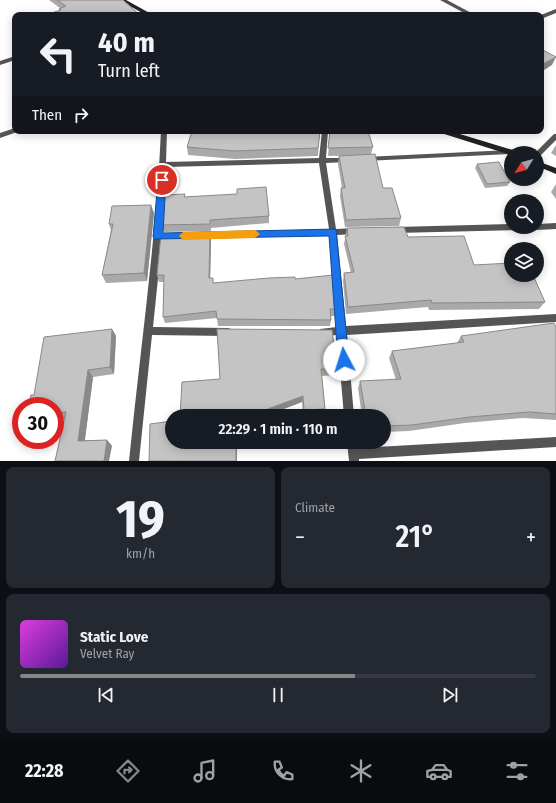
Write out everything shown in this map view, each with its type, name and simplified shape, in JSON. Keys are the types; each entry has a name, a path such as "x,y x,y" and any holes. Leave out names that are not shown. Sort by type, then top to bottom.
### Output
{"main road":[{"path":"123,0 142,12"},
{"path":"453,134 504,149"},
{"path":"544,166 556,171"}],"street":[{"path":"443,0 466,12"},
{"path":"544,17 556,11"},
{"path":"0,63 12,59"},
{"path":"0,136 12,131"},
{"path":"134,461 158,237 164,134"},
{"path":"325,134 322,161 333,232 348,409"},
{"path":"544,148 556,136"},
{"path":"163,165 322,161 504,152"},
{"path":"544,227 556,226"},
{"path":"388,230 504,227"},
{"path":"158,237 364,231"},
{"path":"310,332 341,332 556,318"},
{"path":"148,331 240,332"},
{"path":"353,458 556,442"}],"building":[{"path":"57,0 123,0 137,12 55,12 61,10 59,9 66,6"},
{"path":"544,51 556,57 544,63"},
{"path":"191,134 320,134 318,148 234,151 187,147"},
{"path":"330,134 369,134 373,147 328,148"},
{"path":"375,154 383,188 392,188 401,218 346,220 341,188 345,188 339,156"},
{"path":"499,162 504,171 504,183 487,184 477,164"},
{"path":"266,187 269,216 210,220 210,224 161,225 163,195 185,194 184,197 237,194 237,189"},
{"path":"151,205 144,273 102,275 113,224 109,224 112,206"},
{"path":"404,227 408,237 464,236 474,265 504,263 504,282 536,282 545,302 432,303 431,300 348,307 344,273 354,272 345,236 348,236 347,228"},
{"path":"210,232 209,278 213,278 213,283 269,278 295,277 295,279 333,275 336,309 330,309 331,320 217,319 216,311 163,317 164,275 157,275 161,234"},
{"path":"554,323 556,327 556,414 529,412 470,417 412,425 391,426 391,409 365,409 360,381 401,379 392,351 464,342 461,336"},
{"path":"112,329 110,367 88,370 78,441 107,440 104,461 55,461 58,449 64,449 64,421 66,412 64,412 64,397 31,397 31,395 34,395 44,337"},
{"path":"217,329 332,330 337,369 321,369 325,409 304,409 303,396 268,409 180,409 182,382 220,379"},
{"path":"165,422 165,449 236,449 236,461 149,461 150,424"}],"slow traffic":[{"path":"183,236 255,234"}],"route":[{"path":"162,180 158,237 333,232 344,360"}]}
